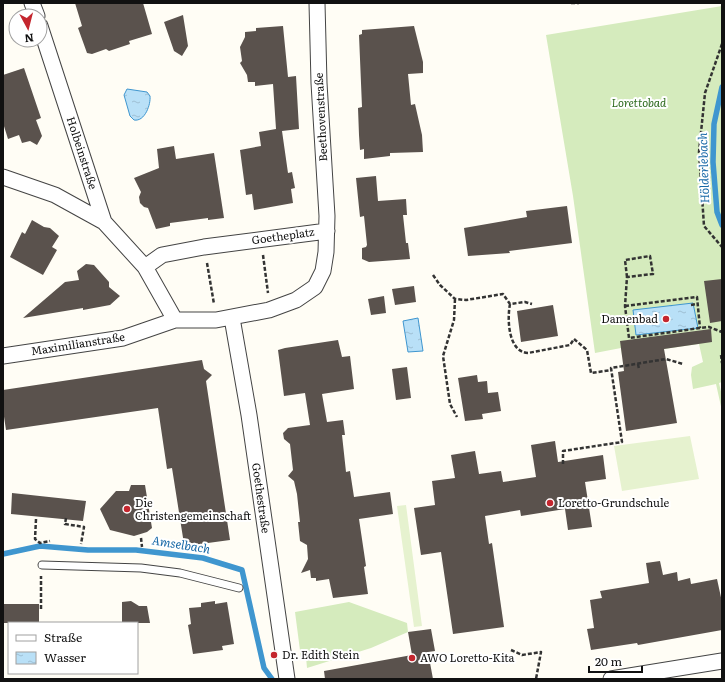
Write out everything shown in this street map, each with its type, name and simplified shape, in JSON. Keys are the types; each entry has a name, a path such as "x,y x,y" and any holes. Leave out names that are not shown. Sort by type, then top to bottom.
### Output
{"street":[{"name":"Beethovenstraße","path":"317,3 319,83 327,231"},
{"name":"Holbeinstraße","path":"47,48 104,222 145,267"},
{"path":"3,176 55,195 104,222"},
{"name":"Goetheplatz","path":"145,267 162,255 204,247 327,231 323,271 315,287 296,300 269,310 232,318 216,320 175,320"},
{"path":"145,267 175,320"},
{"name":"Goethestraße","path":"232,318 250,423 287,679"},
{"name":"Maximilianstraße","path":"3,356 123,338 175,320"},
{"path":"611,679 722,661"}],"lane":[{"path":"42,565 149,569 180,573 239,588"}],"path":[{"path":"571,3 578,3"},
{"path":"722,44 705,93 699,152 704,226 722,247"},
{"path":"262,239 269,310"},
{"path":"204,247 216,320"},
{"path":"627,277 653,274 650,256 625,260 627,277 626,306 629,338 709,327 722,332"},
{"path":"433,275 440,286 455,299 466,300 503,294 510,304 509,311 512,340 517,350 522,353 570,345 574,339 587,350 590,373 666,359 683,364"},
{"path":"626,306 696,297 700,328"},
{"path":"455,299 454,320 443,356 450,404 457,417"},
{"path":"510,304 525,302 532,304"},
{"path":"691,305 698,304"},
{"path":"720,355 722,363"},
{"path":"638,364 638,369"},
{"path":"563,464 563,451 622,442 612,370"},
{"path":"66,518 65,524 84,526 81,544"},
{"path":"36,519 36,539 40,543 50,541"},
{"path":"141,538 142,547"},
{"path":"41,609 42,565"},
{"path":"511,650 522,655 541,652 536,679"}],"green space":[{"name":"Lorettobad","path":"722,6 722,382 719,383 722,396 722,411 716,384 693,389 691,375 692,367 703,362 699,344 622,355 621,348 595,353 573,196 546,35"},
{"path":"690,436 699,479 622,491 614,446"},
{"path":"406,505 422,626 414,627 397,506"},
{"path":"349,602 407,623 408,632 371,648 307,668 306,657 301,658 295,612"}],"water":[{"path":"127,89 147,92 150,96 146,112 138,120 134,120 130,116 124,95"},
{"name":"Damenbad","path":"693,303 698,328 636,335 633,310"},
{"path":"418,318 423,351 408,352 403,321"}],"building":[{"path":"75,3 143,3 152,34 129,41 130,44 109,51 106,49 92,54 87,53 78,28 82,26"},
{"path":"183,15 188,46 182,56 174,51 164,22"},
{"path":"283,26 288,77 296,76 299,129 282,131 288,173 292,172 295,188 291,189 293,203 254,210 252,194 246,195 240,150 261,146 259,132 276,129 273,84 255,86 255,82 248,82 247,75 240,63 242,61 240,47 245,37 245,32 256,31 256,28"},
{"path":"414,26 423,62 423,73 408,74 411,105 415,104 422,135 423,152 390,153 390,156 364,159 364,149 360,150 359,135 358,108 362,107 359,35 362,34 362,30"},
{"path":"24,68 41,118 36,120 42,136 37,145 30,141 22,143 19,135 8,139 3,123 3,75"},
{"path":"174,146 176,159 214,153 224,218 208,220 208,218 170,223 170,226 156,229 148,208 144,207 140,203 139,197 141,192 134,178 159,168 157,149"},
{"path":"376,176 378,201 406,199 407,215 403,215 406,243 408,243 410,259 369,262 362,259 362,248 366,247 367,245 364,216 360,217 356,178"},
{"path":"567,206 572,243 509,251 510,253 468,256 464,228 527,217 526,211"},
{"path":"32,220 44,227 50,228 59,236 52,247 57,250 43,275 10,257 22,232 25,234"},
{"path":"86,264 94,265 109,282 109,287 120,296 110,305 23,318 65,282 79,280 77,271"},
{"path":"722,279 722,321 710,323 704,281"},
{"path":"414,286 416,302 395,305 392,289"},
{"path":"384,296 386,313 371,315 368,299"},
{"path":"553,305 558,336 521,342 517,311"},
{"path":"711,329 712,342 664,349 677,423 626,431 618,372 624,371 620,341"},
{"path":"338,340 342,357 350,356 354,389 322,394 327,422 343,420 345,435 342,435 346,472 350,471 354,497 390,492 393,514 359,519 366,566 364,567 368,594 333,598 329,579 316,581 316,578 311,578 310,570 301,573 308,559 307,545 300,541 298,522 300,522 297,494 294,481 288,476 293,470 290,444 284,439 283,433 288,428 310,425 305,393 284,396 278,350"},
{"path":"202,360 204,369 212,375 206,381 230,540 193,545 192,543 184,544 172,468 167,469 158,408 6,430 3,410 3,390"},
{"path":"407,367 411,398 396,400 392,369"},
{"path":"477,375 478,382 487,381 488,393 498,392 501,411 482,414 483,419 465,421 458,378"},
{"path":"555,441 558,462 603,455 606,479 585,482 592,527 568,530 565,509 521,516 520,510 485,516 489,544 492,543 504,627 453,634 441,552 421,555 414,508 435,505 432,481 455,478 451,455 475,451 479,474 501,471 503,482 536,477 531,445"},
{"name":"Die Christengemeinschaft","path":"131,485 145,485 152,528 147,532 134,536 110,530 100,509 116,491 129,491"},
{"path":"12,493 86,501 83,521 11,514"},
{"path":"660,561 663,575 677,572 678,581 690,578 691,584 717,579 722,602 722,630 638,645 637,643 591,650 587,629 594,628 590,600 602,598 600,591 649,583 646,563"},
{"path":"131,601 139,606 147,606 150,623 122,622 122,602"},
{"path":"215,601 215,604 227,602 234,644 222,646 223,650 193,654 188,625 191,624 189,608 201,607 201,603"},
{"path":"3,604 39,604 39,622 3,623"},
{"name":"AWO Loretto-Kita","path":"431,629 435,651 428,652 433,679 325,679 324,671 412,655 408,632"}],"waterway":[{"name":"Hölderlebach","path":"722,87 714,124 713,162 717,212 722,225"},
{"name":"Amselbach","path":"3,554 40,546 88,550 136,550 203,558 242,570 264,668 272,679"}],"place":[{"name":"Damenbad","path":"666,319"},
{"name":"Loretto-Grundschule","path":"550,503"},
{"name":"Die Christengemeinschaft","path":"127,509"},
{"name":"Dr. Edith Stein","path":"274,655"},
{"name":"AWO Loretto-Kita","path":"412,658"}]}
